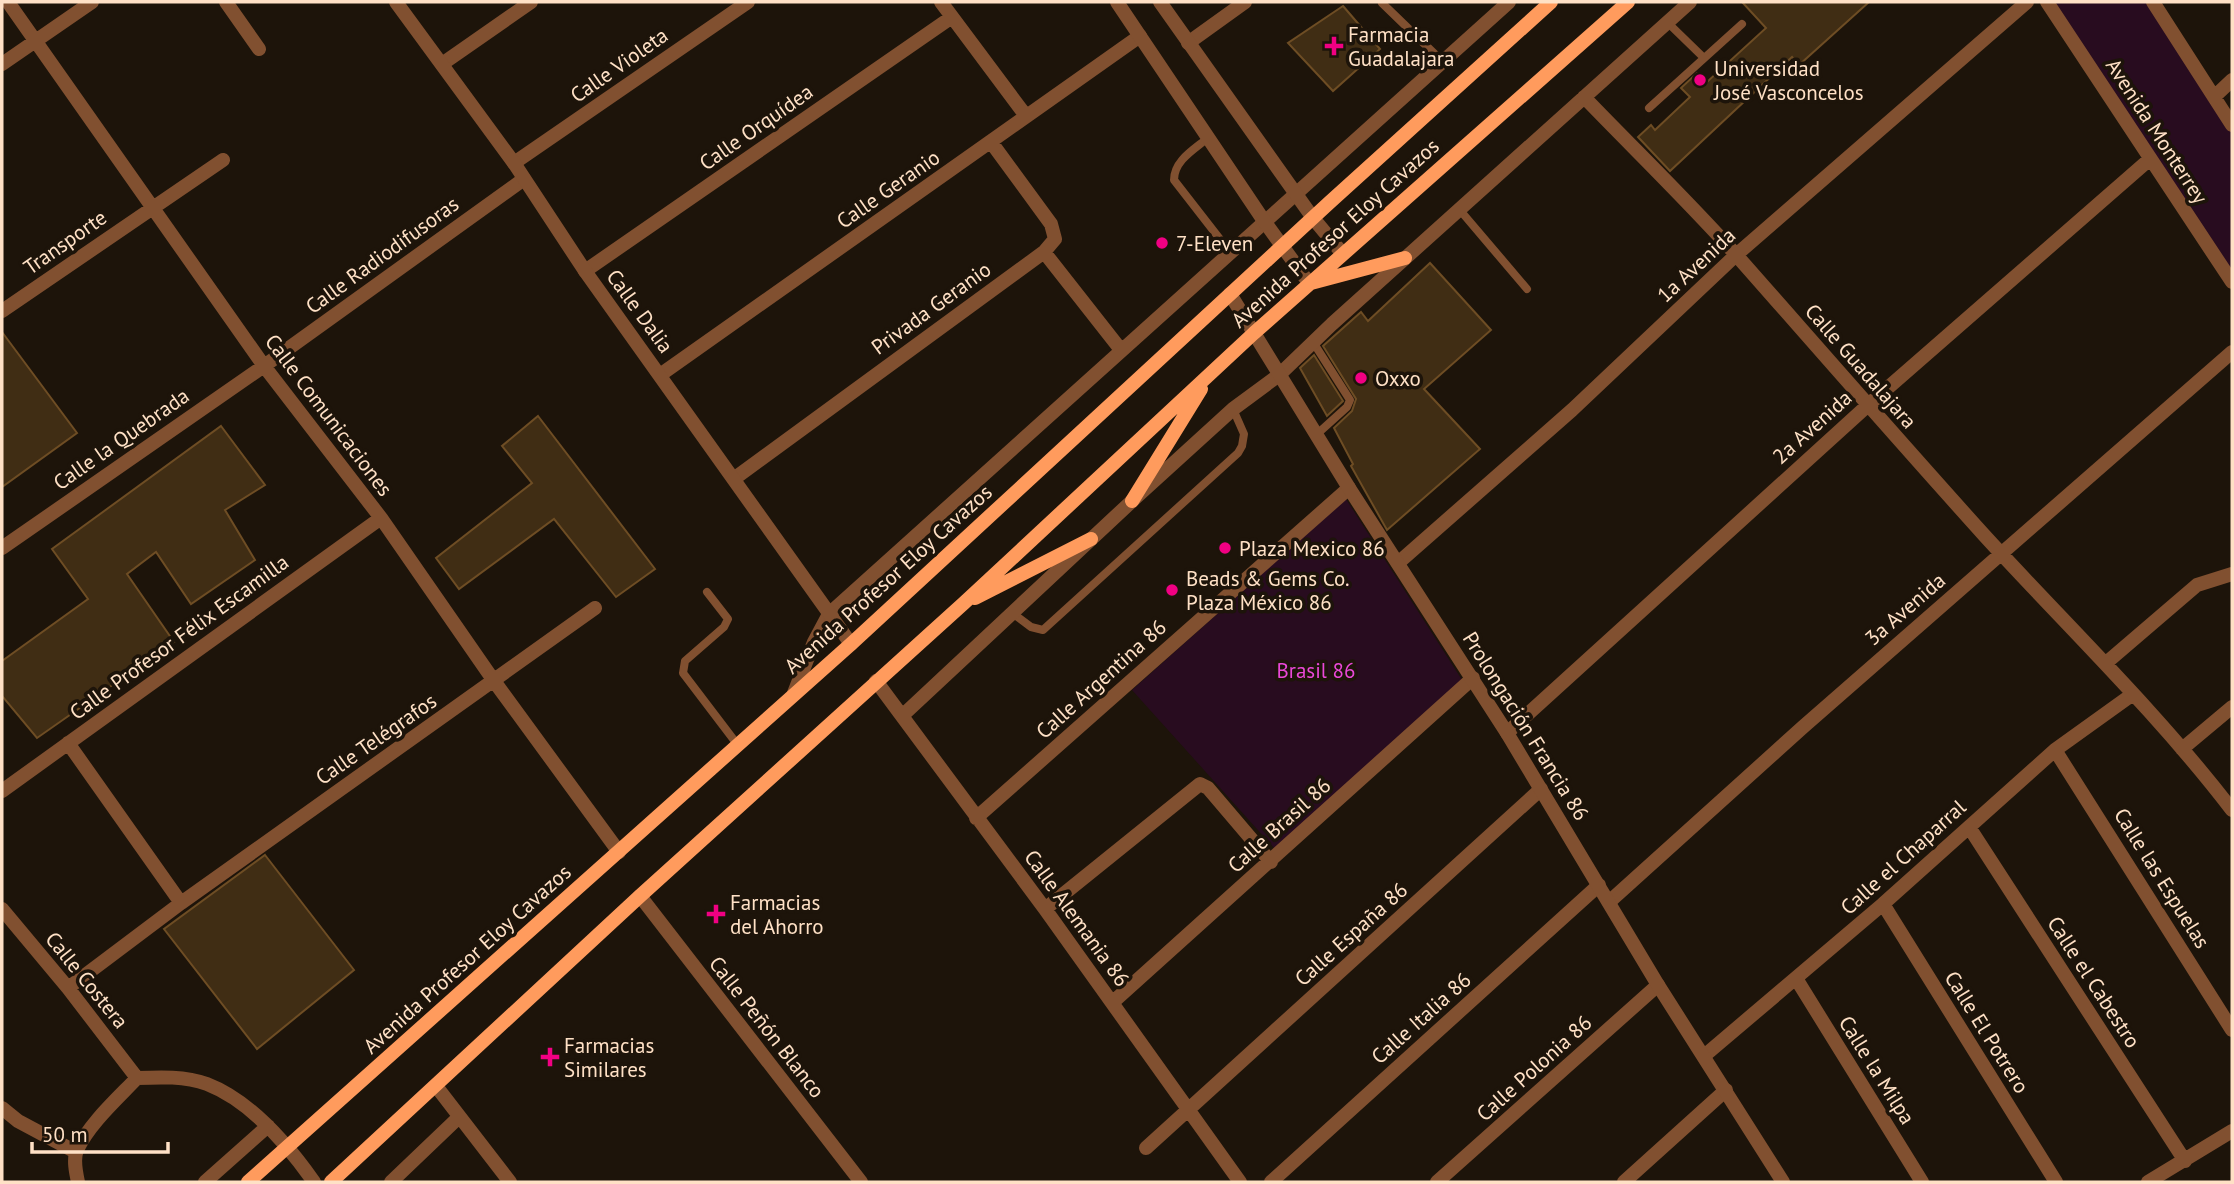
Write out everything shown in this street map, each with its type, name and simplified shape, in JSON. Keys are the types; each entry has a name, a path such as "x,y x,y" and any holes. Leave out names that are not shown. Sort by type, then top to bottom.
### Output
{"main road":[{"name":"Avenida Profesor Eloy Cavazos","path":"248,1182 851,644 1551,2"},
{"name":"Avenida Profesor Eloy Cavazos","path":"331,1182 640,896 964,603 1254,333 1628,2"},
{"path":"1309,284 1405,258"},
{"path":"1132,501 1208,377"},
{"path":"964,603 1091,538"}],"street":[{"name":"Calle Comunicaciones","path":"8,2 264,366 381,518 494,681 619,852"},
{"path":"2,64 92,2"},
{"path":"226,2 259,50"},
{"name":"Calle Dalia","path":"396,2 514,163 585,271 851,644"},
{"path":"442,64 531,2"},
{"name":"Calle Violeta","path":"514,163 748,2"},
{"path":"941,2 1026,116"},
{"path":"1116,2 1309,284"},
{"path":"1160,2 1313,218 1342,253"},
{"path":"1188,43 1245,2"},
{"path":"794,693 814,642 829,614 1509,2"},
{"path":"902,716 1011,612 1233,409 1279,375 1690,2"},
{"name":"1a Avenida","path":"1398,563 1572,410 1736,255 2027,2"},
{"name":"Avenida Monterrey","path":"2047,2 2232,282"},
{"path":"2153,2 2232,125"},
{"name":"Calle Orquídea","path":"585,271 952,17"},
{"name":"Calle Geranio","path":"660,375 1140,36"},
{"path":"2214,96 2232,80"},
{"name":"Calle Guadalajara","path":"1584,97 1736,255 1867,406 2106,663 2232,810"},
{"path":"991,142 1051,224 1055,239 1044,252 1121,350"},
{"name":"2a Avenida","path":"1507,733 1867,406 2150,159"},
{"name":"Transporte","path":"2,311 223,160"},
{"name":"Calle Radiodifusoras","path":"264,366 524,179"},
{"name":"Privada Geranio","path":"735,478 1044,252"},
{"name":"Prolongación Francia 86","path":"1230,294 1349,488 1473,678 1658,985 1783,1182"},
{"name":"3a Avenida","path":"1609,902 1803,727 2232,352"},
{"name":"Calle la Quebrada","path":"2,548 264,366"},
{"name":"Calle Argentina 86","path":"976,818 1349,488"},
{"name":"Calle Profesor Félix Escamilla","path":"2,791 381,518"},
{"path":"2106,663 2197,585 2232,574"},
{"name":"Calle Telégrafos","path":"68,988 181,903 596,608"},
{"name":"Calle Brasil 86","path":"1113,1002 1473,678"},
{"name":"Calle Alemania 86","path":"876,681 1113,1002 1240,1182"},
{"name":"Calle el Chaparral","path":"1704,1056 1797,980 2055,750 2133,694"},
{"path":"2182,749 2232,707"},
{"path":"68,743 181,903"},
{"name":"Calle las Espuelas","path":"2055,750 2232,1030"},
{"path":"1045,909 1203,784 1270,862"},
{"name":"Calle España 86","path":"1146,1148 1541,789"},
{"name":"Calle el Cabestro","path":"1969,827 2185,1161"},
{"name":"Calle Italia 86","path":"1271,1182 1599,885"},
{"name":"Calle Peñón Blanco","path":"640,896 861,1182"},
{"name":"Calle El Potrero","path":"1883,904 2056,1182"},
{"name":"Calle Costera","path":"2,909 68,988 137,1078"},
{"name":"Calle la Milpa","path":"1797,980 1922,1182"},
{"name":"Calle Polonia 86","path":"1437,1182 1658,985"},
{"path":"78,1182 75,1171 76,1152 101,1116 137,1078 167,1077 206,1083 229,1095 289,1146 314,1182"},
{"path":"436,1086 458,1118 510,1182"},
{"path":"1624,1182 1726,1090"},
{"path":"2,1108 29,1128 76,1152"},
{"path":"391,1182 458,1118"},
{"path":"205,1182 268,1126"},
{"path":"2148,1182 2232,1131"}],"lane":[{"path":"1382,3 1442,61"},
{"path":"1667,22 1704,58"},
{"path":"1649,108 1742,23"},
{"path":"1209,137 1177,164 1174,180 1230,252"},
{"path":"1459,209 1527,289"},
{"path":"1313,342 1350,400 1348,407 1317,435"},
{"path":"1011,612 1031,627 1043,630 1202,487 1242,446 1244,434 1233,409"},
{"path":"707,592 728,619 724,627 685,661 683,673 737,744"}],"green space":[{"path":"2047,2 2154,2 2232,122 2232,287"},
{"name":"Brasil 86","path":"1346,499 1464,683 1275,849 1132,690"}],"building":[{"path":"1742,2 1869,2 1799,65 1792,57 1670,171 1638,137 1651,125 1655,130 1690,97 1681,88 1697,73 1707,82 1766,28"},
{"name":"Farmacia Guadalajara","path":"1343,6 1380,49 1333,91 1288,43"},
{"path":"1430,263 1491,330 1424,389 1480,449 1387,530 1351,466 1353,464 1334,428 1352,411 1356,399 1323,346 1361,312 1368,321"},
{"path":"2,332 77,433 2,487"},
{"path":"1314,355 1343,401 1327,416 1300,368"},
{"path":"538,416 655,569 616,597 554,519 459,589 436,558 532,483 502,446"},
{"path":"221,426 265,485 225,510 255,560 191,604 156,552 127,574 174,642 37,738 2,696 2,661 88,599 52,549"},
{"path":"265,855 354,970 257,1049 164,929"}],"place":[{"name":"Farmacia Guadalajara","path":"1334,46"},
{"name":"Universidad José Vasconcelos","path":"1700,80"},
{"name":"7-Eleven","path":"1162,243"},
{"name":"Oxxo","path":"1361,378"},
{"name":"Plaza Mexico 86","path":"1225,548"},
{"name":"Beads & Gems Co. Plaza México 86","path":"1172,590"},
{"name":"Farmacias del Ahorro","path":"716,914"},
{"name":"Farmacias Similares","path":"550,1057"}]}
